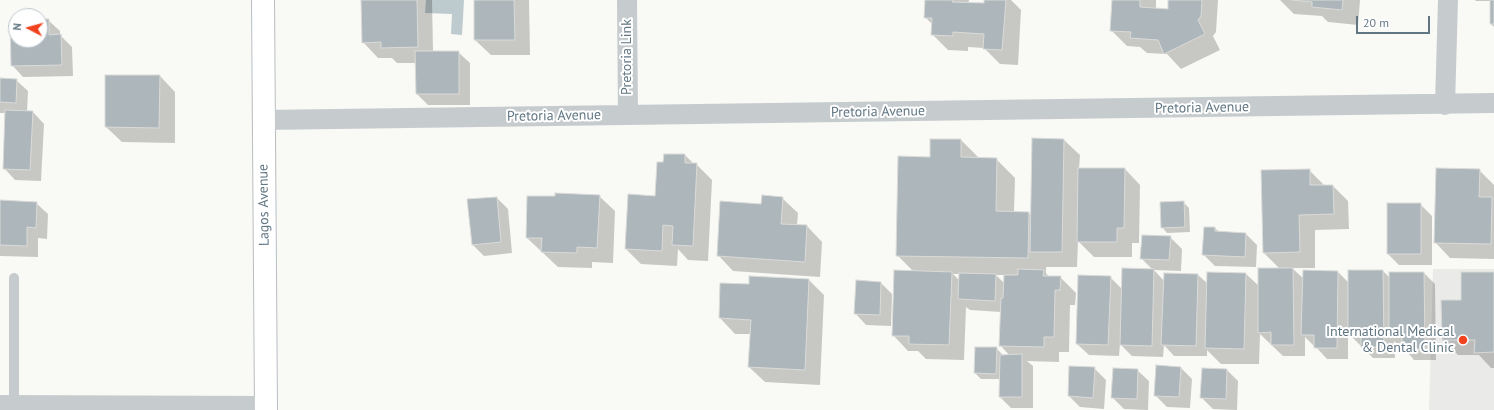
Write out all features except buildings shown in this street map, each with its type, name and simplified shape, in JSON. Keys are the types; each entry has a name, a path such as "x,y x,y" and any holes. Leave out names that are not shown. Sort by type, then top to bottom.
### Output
{"street":[{"name":"Lagos Avenue","path":"263,0 266,408"},
{"name":"Pretoria Link","path":"627,0 628,114"},
{"path":"1445,105 1448,0"},
{"name":"Pretoria Avenue","path":"263,120 628,114 1445,105 1494,103"},
{"path":"7,405 266,408"}],"lane":[{"path":"7,405 14,278"}],"shaded area":[{"path":"426,0 464,0 462,35 451,34 452,14 425,13"},
{"name":"International Medical & Dental Clinic","path":"1433,269 1494,269 1494,410 1429,410"}],"place":[{"name":"International Medical & Dental Clinic","path":"1463,340"}]}
